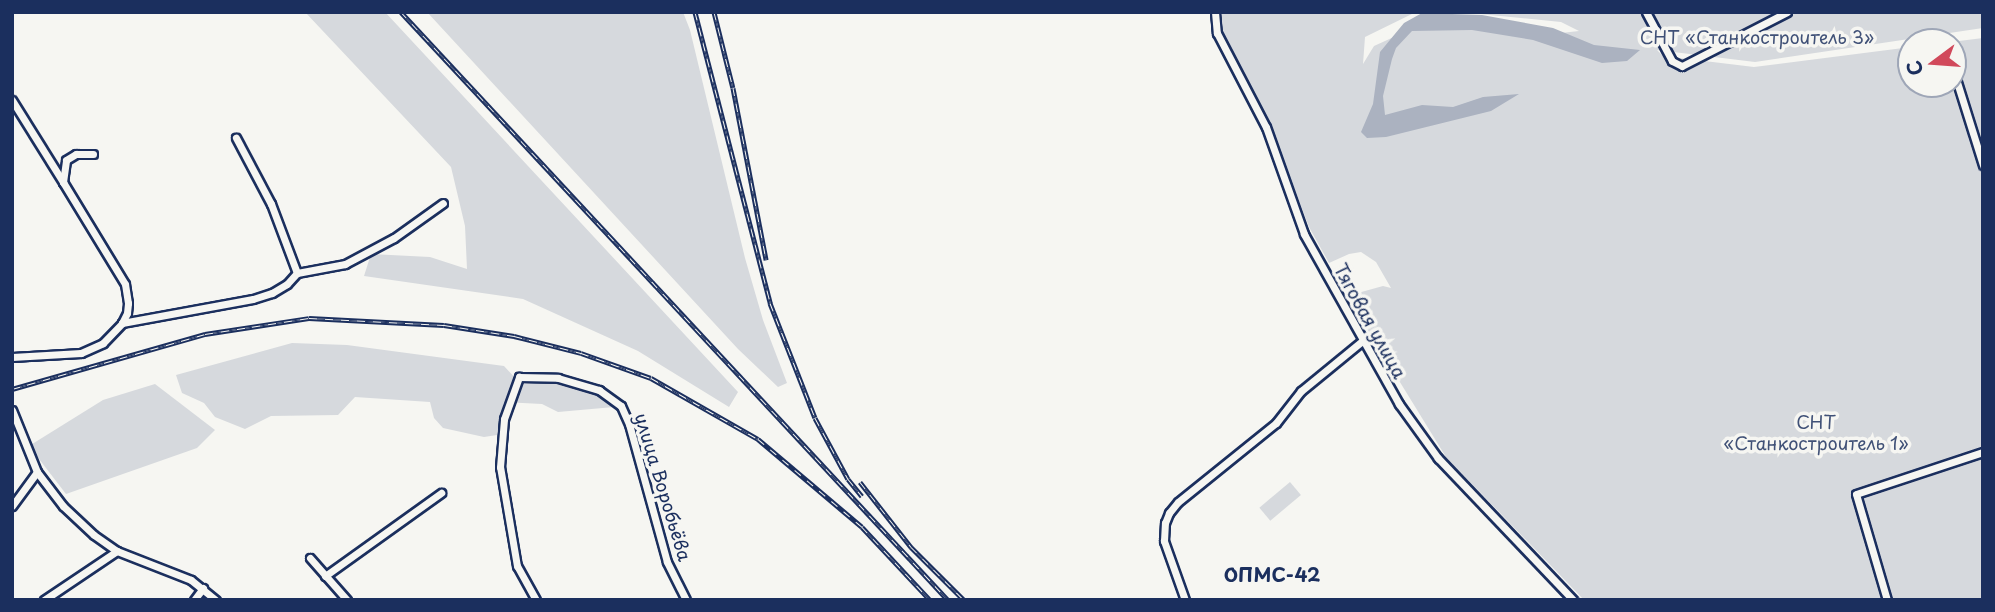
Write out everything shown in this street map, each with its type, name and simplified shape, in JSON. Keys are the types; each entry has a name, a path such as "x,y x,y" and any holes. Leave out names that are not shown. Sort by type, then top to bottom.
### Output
{"street":[{"path":"1646,12 1672,61 1682,66 1787,12"},
{"name":"Тяговая улица","path":"1217,14 1217,33 1266,127 1304,234 1399,404 1438,458 1573,600"},
{"path":"1962,98 1983,164"},
{"path":"12,100 125,284 128,303 122,324 103,343 80,353 12,357"},
{"path":"236,138 271,204 297,273"},
{"path":"63,182 66,160 76,154 93,154"},
{"path":"122,324 272,293 297,273 345,264 394,238 443,203"},
{"path":"1185,600 1164,541 1169,513 1178,502 1276,423 1301,391 1362,341"},
{"name":"улица Воробьёва","path":"536,600 517,566 500,467 504,419 519,377 558,378 599,390 621,406 667,562 686,600"},
{"path":"12,411 37,472 63,506 94,536 117,551 191,580 216,600"},
{"path":"1887,600 1856,494 1983,452"},
{"path":"12,506 37,472"},
{"path":"325,576 441,493"},
{"path":"44,600 117,551"},
{"path":"310,558 344,599"},
{"path":"194,600 203,588"}],"green space":[{"path":"305,12 385,12 738,392 729,407 638,351 523,299 364,276 371,254 430,257 467,269 465,226 451,167"},
{"path":"427,12 683,12 690,30 745,258 763,320 787,383 778,387 738,349"},
{"name":"СНТ «Станкостроитель 1»","path":"1214,12 1416,12 1365,37 1363,64 1374,46 1418,26 1442,25 1543,35 1579,31 1561,22 1460,12 1983,12 1983,28 1967,30 1967,28 1897,28 1897,41 1755,62 1657,50 1663,56 1754,67 1897,49 1897,98 1967,98 1967,40 1983,38 1983,600 1584,600 1446,457 1347,296 1383,286 1391,288 1376,262 1361,252 1329,263 1309,227 1287,169"},
{"path":"292,343 347,345 504,366 518,381 543,376 562,379 609,397 614,407 558,412 542,404 504,402 497,435 484,437 443,428 434,418 430,402 355,397 338,415 271,416 245,429 215,417 204,403 182,393 176,375"},
{"path":"155,384 215,430 197,448 66,494 29,446 103,400"},
{"path":"1290,482 1301,495 1270,521 1259,508"}],"shaded area":[{"path":"1422,13 1482,15 1553,28 1594,45 1640,50 1627,61 1602,63 1533,40 1472,30 1412,31 1396,48 1392,59 1383,96 1385,115 1422,105 1453,107 1483,97 1519,94 1491,111 1386,137 1367,138 1361,132 1373,104 1380,52 1404,23"}],"railway":[{"path":"401,12 948,600"},
{"path":"695,12 770,303 815,418 848,479 862,496"},
{"path":"714,12 733,88 766,260"},
{"path":"12,389 205,334 309,318 444,325 514,336 581,353 651,378 758,439 862,527 930,600"},
{"path":"860,482 911,547 964,600"}],"district":[{"name":"ОПМС-42","path":"1272,575"}],"park label":[{"name":"СНТ «Станкостроитель 3»","path":"1757,37"}]}
